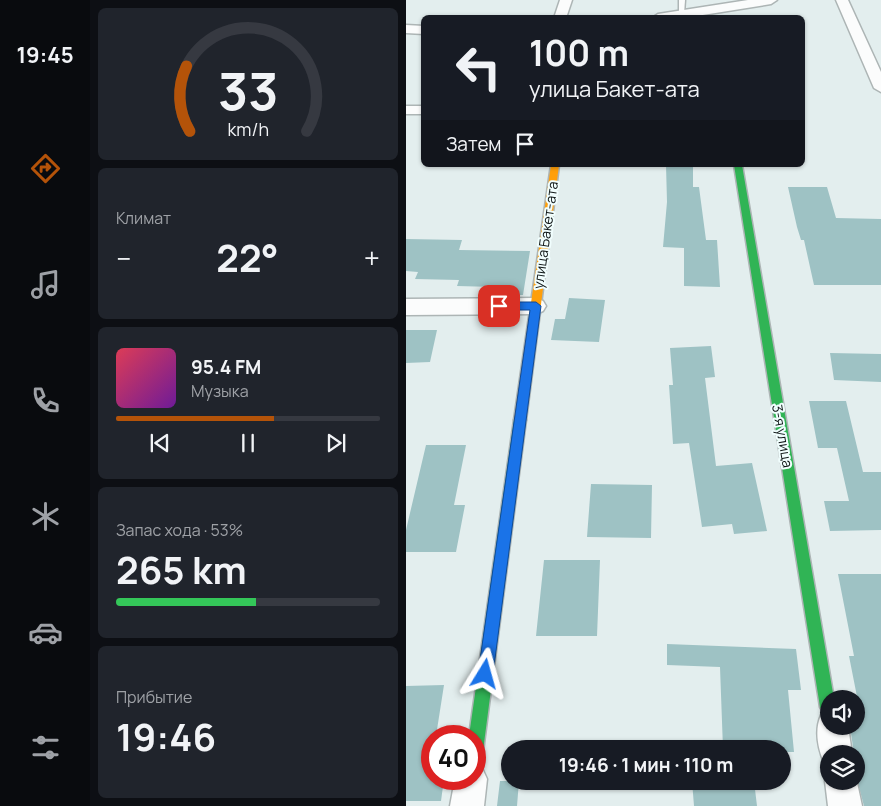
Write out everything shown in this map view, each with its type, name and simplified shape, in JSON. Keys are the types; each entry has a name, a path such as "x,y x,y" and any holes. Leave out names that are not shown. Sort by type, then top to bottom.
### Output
{"street":[{"path":"561,15 566,0"},
{"path":"672,15 682,13 712,13 771,0"},
{"path":"842,0 881,88"},
{"path":"406,30 421,30"},
{"path":"406,110 421,110"},
{"name":"улица Бакет-ата","path":"479,725 555,167"},
{"name":"3-я улица","path":"738,167 825,690"},
{"name":"улица Бакет-ата","path":"406,307 536,306"},
{"path":"467,806 469,790"},
{"path":"842,790 845,806"}],"lane":[{"path":"682,0 682,13"}],"building":[{"path":"666,167 693,167 693,187 699,187 706,240 717,240 720,287 684,286 684,248 663,247 667,202"},
{"path":"788,187 827,187 836,218 881,219 881,285 814,285 804,240 801,240 797,227"},
{"path":"406,239 462,240 459,250 530,251 523,295 493,295 495,287 457,286 459,280 415,279 418,272 406,271"},
{"path":"569,298 605,300 599,342 551,340 555,319 565,319"},
{"path":"406,330 437,330 430,362 406,363"},
{"path":"711,346 715,377 705,378 716,466 752,463 767,531 734,534 732,524 702,527 689,443 673,444 669,385 673,385 670,348"},
{"path":"830,353 881,354 881,382 834,380"},
{"path":"809,401 846,401 863,472 881,472 881,530 830,531 824,501 849,501 837,448 818,448"},
{"path":"426,445 466,445 454,505 465,505 456,552 406,552 406,530"},
{"path":"591,484 652,485 651,538 587,537"},
{"path":"544,560 600,560 597,636 536,636"},
{"path":"838,574 881,574 881,806 864,806 860,790 865,790 865,745 853,745 851,735 865,735 865,690 856,690 849,656 854,656"},
{"path":"667,644 796,649 801,690 788,690 794,752 791,752 791,740 723,740 720,667 667,665"},
{"path":"444,685 438,725 421,725 421,790 442,790 441,801 406,801 406,686"},
{"path":"500,781 501,790 518,790 517,806 497,806"},
{"path":"693,790 755,790 757,806 694,806"}],"traffic: fast":[{"path":"738,167 825,690"},
{"path":"479,725 520,420"}],"traffic: slow":[{"path":"520,420 555,167"}],"route":[{"path":"485,674 536,306 499,306"}]}
